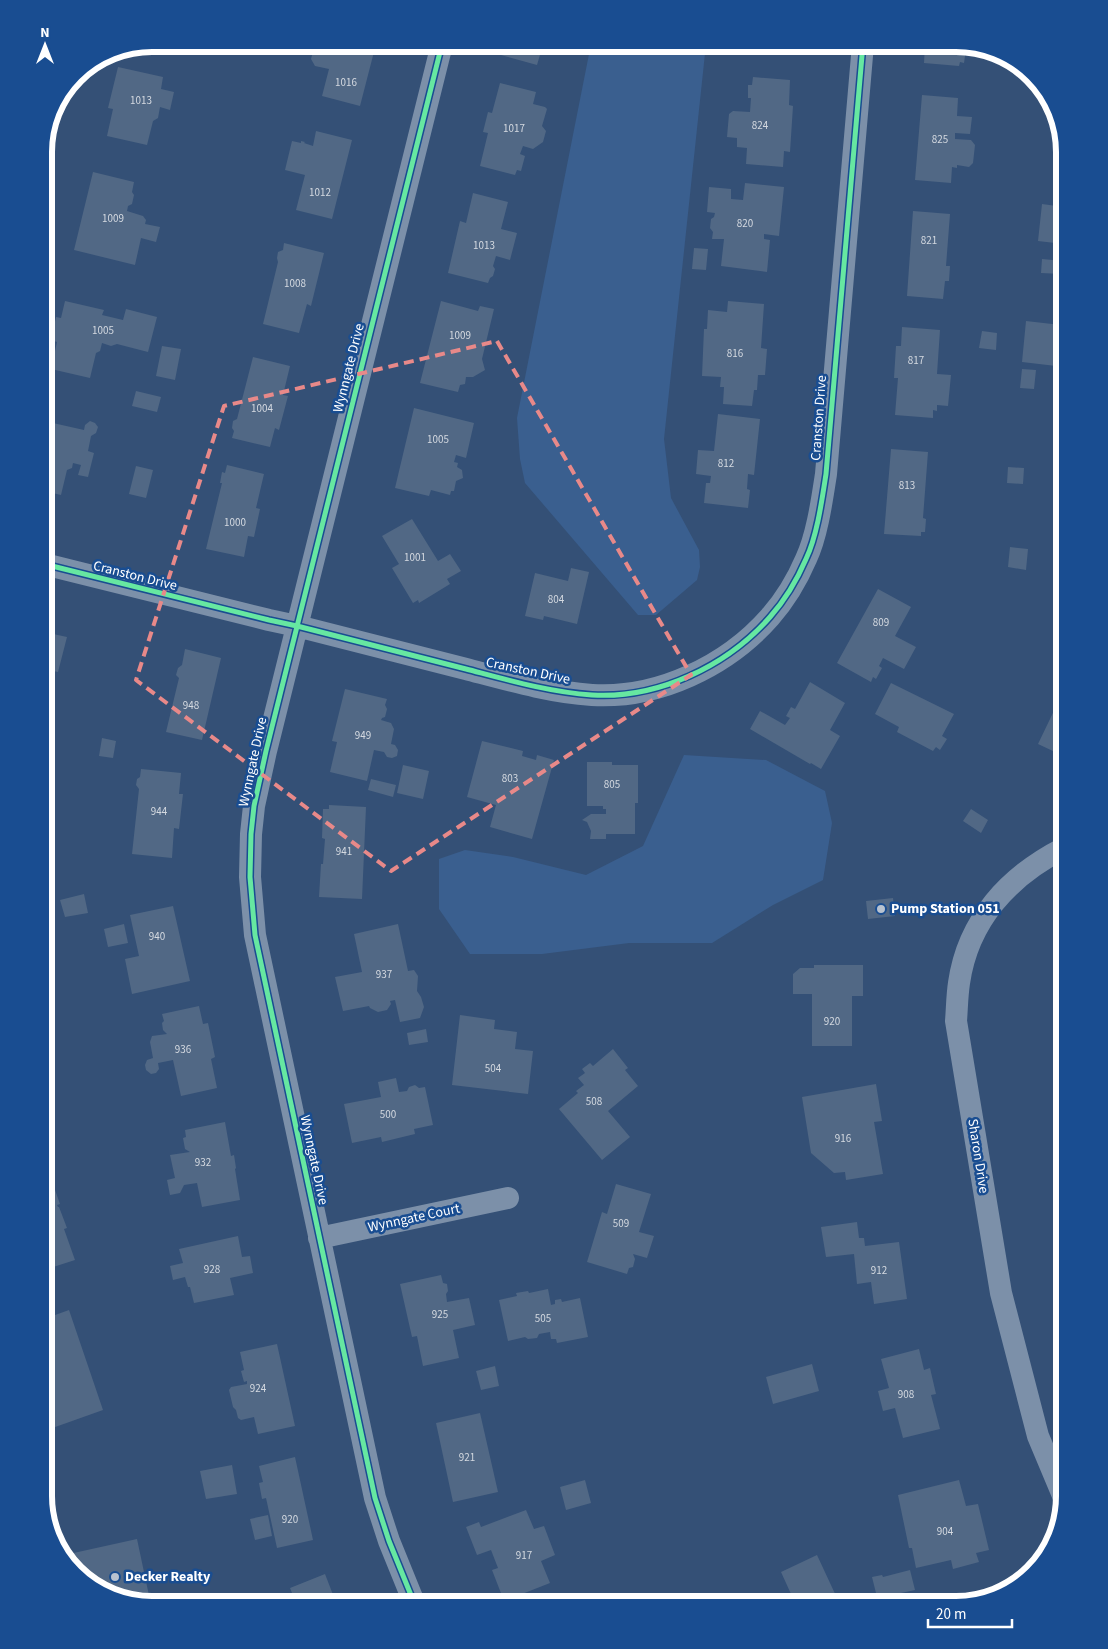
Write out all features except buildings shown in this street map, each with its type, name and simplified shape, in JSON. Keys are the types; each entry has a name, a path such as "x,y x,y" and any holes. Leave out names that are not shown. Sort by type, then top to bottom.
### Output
{"street":[{"name":"Wynngate Drive","path":"411,1596 374,1498 255,935 250,877 254,806 266,750 440,53"},
{"name":"Cranston Drive","path":"53,566 550,690 594,695 631,694 677,681 718,662 770,617 787,595 807,558 812,543 826,474 861,53"},
{"name":"Sharon Drive","path":"1056,852 1047,856 1017,878 994,901 973,933 958,984 956,1022 1001,1293 1038,1436 1056,1479"},
{"name":"Wynngate Court","path":"319,1238 508,1198"}],"highlighted area":[{"path":"497,341 691,675 391,871 136,680 224,406"}],"water":[{"path":"589,53 705,53 664,439 671,498 699,550 700,567 697,580 656,615 638,615 525,483 520,459 517,418"},
{"path":"684,755 766,760 825,791 832,823 823,880 773,905 712,943 629,943 542,954 470,954 439,909 439,859 465,850 513,857 586,875 643,846"}],"cycle path":[{"path":"411,1596 389,1541 375,1498 255,935 250,877 254,806 266,751 440,53"},
{"path":"53,566 513,681 560,691 592,695 617,695 642,691 690,676 712,664 753,635 781,604 810,550 816,529 826,474 862,53"}],"place":[{"name":"Pump Station 051","path":"881,909"},
{"name":"Decker Realty","path":"115,1577"}]}
